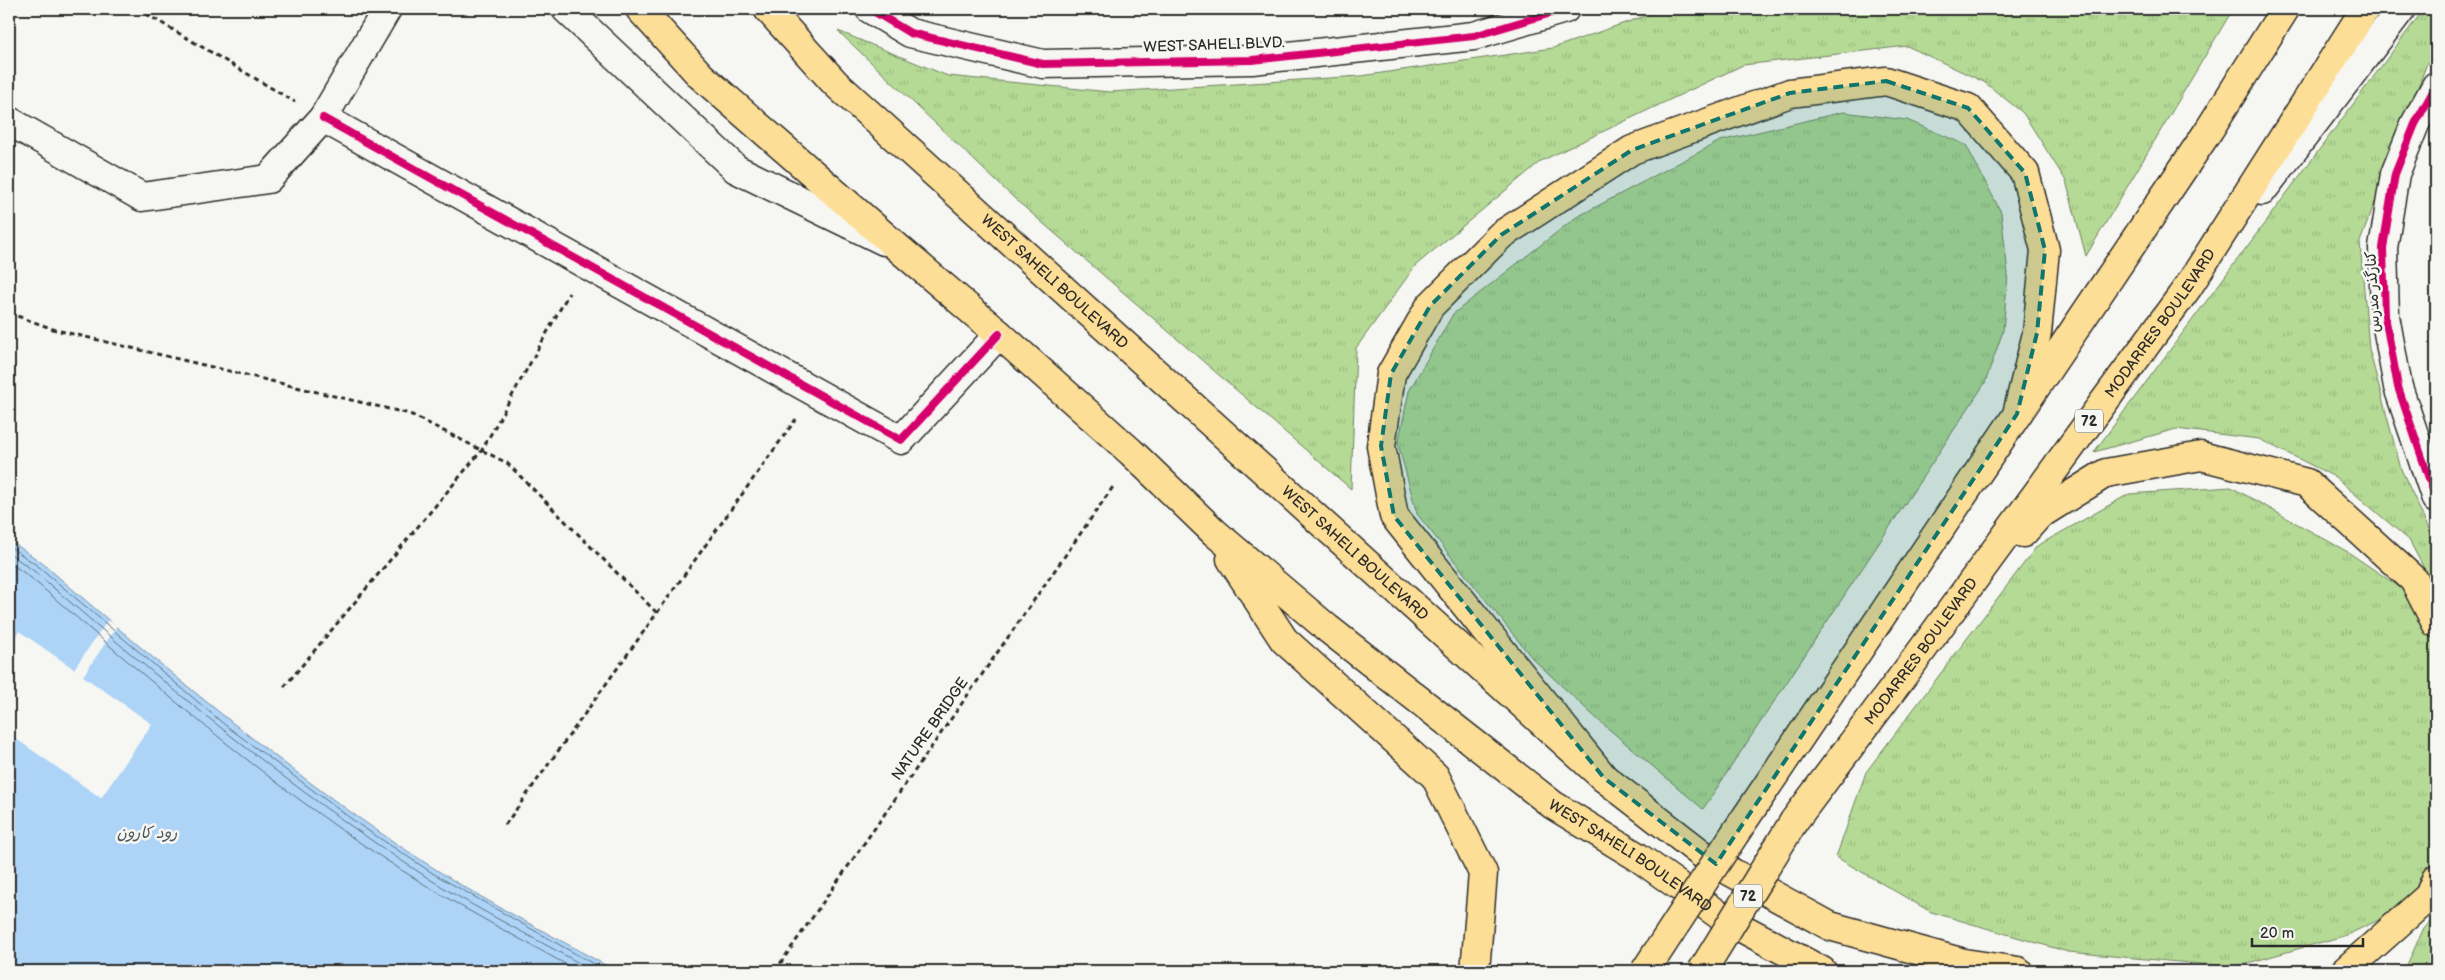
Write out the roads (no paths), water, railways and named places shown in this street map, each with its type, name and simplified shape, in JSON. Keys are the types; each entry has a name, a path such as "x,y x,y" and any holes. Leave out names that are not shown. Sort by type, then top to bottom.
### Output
{"main road":[{"name":"WEST SAHELI BOULEVARD","path":"640,9 701,76 897,248 999,334 1132,452 1214,532 1327,628 1553,805 1638,857 1725,920 1822,971"},
{"name":"WEST SAHELI BOULEVARD","path":"768,9 835,83 1604,778 1711,861 1830,926 1964,963 2018,971"},
{"path":"1645,971 1736,832 2209,130 2285,9"},
{"name":"MODARRES BOULEVARD","path":"1702,971 1794,821 1920,654 2188,287 2365,9"},
{"path":"1604,778 1394,516 1381,446 1391,374 1430,306 1501,235 1632,150 1790,92 1886,81 1968,108 2026,174 2046,250 2037,333 2018,414"},
{"path":"1920,654 2039,514 2106,473 2201,456 2307,484 2414,580 2436,624"},
{"path":"1214,532 1284,640 1435,776 1483,873 1475,971"},
{"path":"2345,971 2429,896 2436,879"}],"street":[{"path":"9,121 142,197 268,179 323,118 387,9"},
{"path":"566,9 736,169 897,248"},
{"name":"WEST SAHELI BLVD.","path":"870,9 910,34 1043,64 1252,60 1474,36 1565,9"},
{"path":"2188,287 2402,9"},
{"name":"کنارگذر مدرس","path":"2436,86 2415,124 2395,174 2383,248 2385,316 2398,387 2436,499"},
{"path":"323,118 901,440 999,334"}],"water":[{"name":"رود کارون","path":"9,540 41,562 232,723 332,798 457,883 616,971 9,971"}]}
